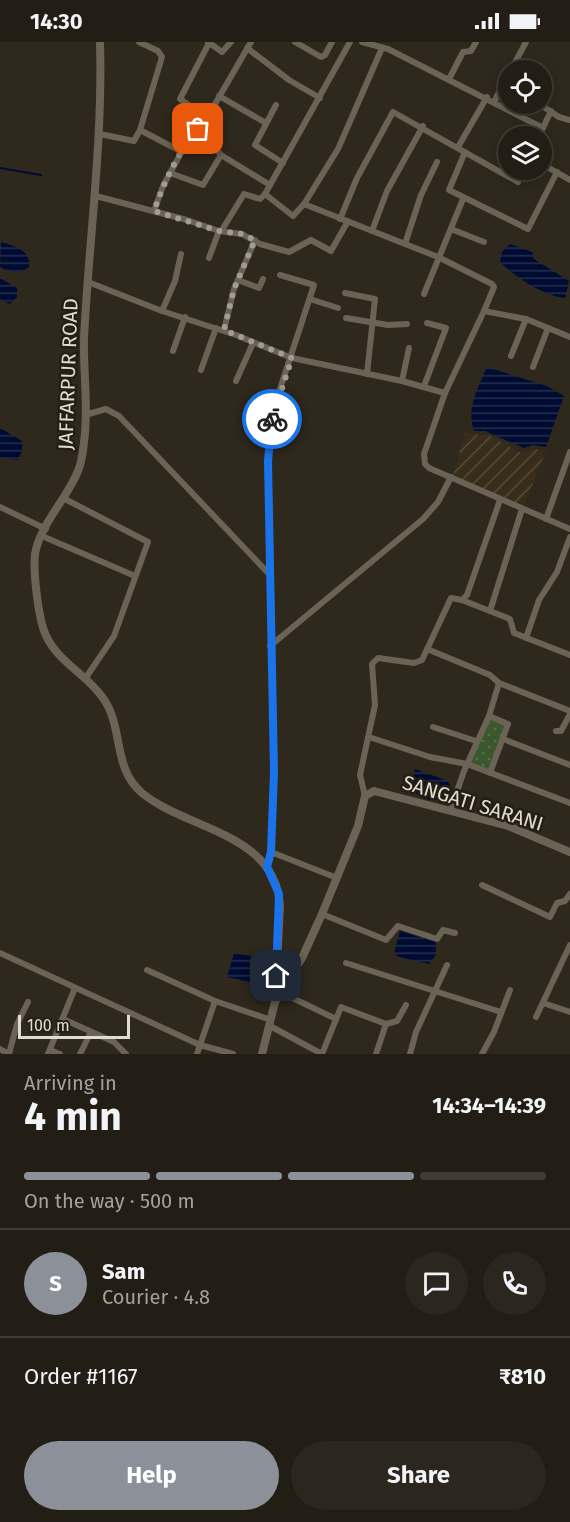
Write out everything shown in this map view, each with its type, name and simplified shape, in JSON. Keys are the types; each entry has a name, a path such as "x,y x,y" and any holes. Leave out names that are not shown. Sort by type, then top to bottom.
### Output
{"street":[{"name":"JAFFARPUR ROAD","path":"100,42 100,134 84,339 84,442 79,470 44,532 36,554 38,601 43,628 54,651 104,699 112,716 125,771 142,793 247,847 267,867 279,894 275,1002 262,1054"},
{"path":"100,134 132,141 140,130 162,57 158,51 139,42"},
{"path":"207,118 180,99 209,43 222,52 231,42"},
{"path":"295,42 321,57 325,55 332,42"},
{"path":"209,258 221,230 244,194 260,199 265,194 350,42"},
{"path":"362,42 373,43 487,97 539,126"},
{"path":"449,79 464,52 471,51 476,42"},
{"path":"516,60 526,42"},
{"path":"154,211 170,173 182,152 207,118 249,45 289,80 320,98"},
{"path":"265,194 294,216 304,204 346,132 358,98 382,48"},
{"path":"494,102 498,94"},
{"path":"219,96 266,123"},
{"path":"458,147 487,97"},
{"path":"276,105 255,145 283,163"},
{"path":"340,219 357,178 393,111 498,171"},
{"path":"552,111 570,120"},
{"path":"372,231 387,190 423,126"},
{"path":"198,129 221,155 270,185"},
{"path":"140,130 182,152"},
{"path":"465,152 449,190 463,199 528,229 557,172"},
{"path":"170,173 203,184 221,155"},
{"path":"405,244 421,195 437,162"},
{"path":"552,169 570,180"},
{"path":"96,196 221,230 289,252 311,240 332,251 348,221"},
{"path":"424,294 463,199"},
{"path":"304,204 438,257 494,285 445,393 424,460 429,468 570,529"},
{"path":"451,228 484,242"},
{"path":"224,330 238,280 255,240"},
{"path":"162,311 175,281 181,254"},
{"path":"267,867 271,852 274,772 270,646 269,429 314,285 280,275"},
{"path":"238,280 258,288 263,279"},
{"path":"88,282 162,311 224,330 292,358 424,386 445,393"},
{"path":"345,293 375,299 367,374"},
{"path":"310,299 338,309"},
{"path":"484,311 526,319 570,337"},
{"path":"173,351 185,317"},
{"path":"346,318 388,325 407,324"},
{"path":"511,356 526,319"},
{"path":"424,386 446,328 427,323"},
{"path":"201,370 216,328"},
{"path":"533,367 548,328"},
{"path":"236,381 253,343"},
{"path":"402,381 409,348"},
{"path":"85,415 106,409 118,416 270,575"},
{"path":"546,519 570,452"},
{"path":"270,646 423,519 438,502 451,477"},
{"path":"63,498 147,541 147,549 114,636 85,679"},
{"path":"462,600 467,595 500,500"},
{"path":"0,507 44,532 135,576"},
{"path":"490,611 522,509"},
{"path":"526,638 539,600 557,572 570,537"},
{"path":"275,1002 282,993 322,914 358,826 365,796 360,775 375,705 372,670 374,661 382,658 419,663 451,598 462,600 510,619 513,632 570,655"},
{"path":"427,650 490,675 499,683 570,712 561,731 556,731"},
{"path":"450,811 476,741 489,716 499,683"},
{"path":"489,716 508,724 490,773"},
{"path":"433,727 476,741"},
{"path":"369,737 430,757 467,764 570,803"},
{"path":"503,739 570,765"},
{"name":"SANGATI SARANI","path":"365,796 374,791 508,826 570,852"},
{"path":"271,852 337,879"},
{"path":"482,885 550,917 557,903 565,901 570,894"},
{"path":"322,914 386,940 399,926 437,939 443,930 455,933"},
{"path":"536,1017 570,945"},
{"path":"1,956 200,1045 233,1054"},
{"path":"346,963 501,1012"},
{"path":"410,1054 416,1032 447,964"},
{"path":"147,970 271,1023 322,1054 342,1007 386,1024 397,1021 406,1005"},
{"path":"60,1054 49,1052 75,988"},
{"path":"482,1054 510,990"},
{"path":"282,993 336,1019"},
{"path":"197,1054 215,1001"},
{"path":"0,1049 9,1054 17,1024 28,1002"},
{"path":"543,1003 570,1011"},
{"path":"63,1019 116,1043 126,1054"},
{"path":"376,1054 386,1024"},
{"path":"80,1054 91,1032"}],"shaded area":[{"path":"465,433 491,436 521,453 534,449 546,451 524,506 453,476"}],"green space":[{"path":"489,717 506,725 489,770 470,763"}],"water":[{"path":"1,242 17,247 25,253 29,267 15,272 0,267"},
{"path":"510,244 532,252 534,259 569,281 565,298 548,294 530,285 500,262 502,252"},
{"path":"0,278 17,288 17,297 10,304 0,299"},
{"path":"487,367 547,386 564,396 546,447 533,445 524,448 485,431 474,431 472,406"},
{"path":"0,428 22,441 22,451 18,460 0,457"},
{"path":"415,769 448,781 450,785 445,798 427,799 411,789"},
{"path":"400,931 436,942 436,955 429,964 399,957 394,953"},
{"path":"234,953 251,956 254,965 250,982 227,977"}],"waterway":[{"path":"0,168 41,175"}],"way so far":[{"path":"198,129 187,142 163,186 154,211 219,231 242,234 255,240 234,289 224,330 292,358 276,401 272,419"}],"route":[{"path":"272,419 268,439 268,461 274,772 271,852 267,867 278,891 280,906 276,976"}]}
